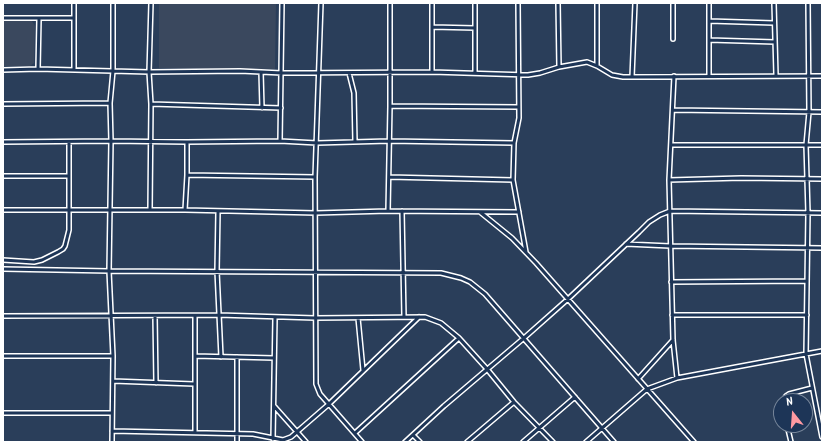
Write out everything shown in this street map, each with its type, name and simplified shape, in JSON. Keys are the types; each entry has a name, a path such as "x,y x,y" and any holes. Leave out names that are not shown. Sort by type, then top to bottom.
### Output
{"street":[{"path":"74,3 74,70"},
{"path":"112,442 113,356 109,271 111,141 110,103 113,3"},
{"path":"150,210 152,104 149,72 151,3"},
{"path":"280,141 282,3"},
{"path":"321,3 315,177 316,384 320,394 362,442"},
{"path":"388,211 390,3"},
{"path":"432,3 432,72"},
{"path":"475,73 476,3"},
{"path":"518,3 518,127 514,142 513,180 526,253"},
{"path":"558,3 559,67"},
{"path":"597,3 597,66"},
{"path":"632,77 635,3"},
{"path":"673,39 674,3"},
{"path":"708,3 709,76"},
{"path":"774,3 776,75"},
{"path":"808,3 809,112 806,145 808,179 806,354 822,438"},
{"path":"3,18 74,18"},
{"path":"38,69 39,18"},
{"path":"709,21 774,23"},
{"path":"432,27 475,28"},
{"path":"709,40 775,42"},
{"path":"3,70 38,69 282,73 432,72 533,75 559,67 586,62 597,66 612,75 632,77 776,75 822,76"},
{"path":"261,72 262,108"},
{"path":"349,73 354,93 355,142"},
{"path":"674,76 672,145 669,180 672,340 677,378"},
{"path":"3,104 110,103"},
{"path":"152,104 281,108"},
{"path":"390,106 518,107"},
{"path":"673,110 822,112"},
{"path":"3,142 514,142"},
{"path":"3,260 34,262 53,255 63,249 69,230 69,142"},
{"path":"185,210 187,142"},
{"path":"672,145 822,145"},
{"path":"187,175 315,177"},
{"path":"3,176 69,176"},
{"path":"389,177 513,180"},
{"path":"669,180 741,178 822,179"},
{"path":"3,210 185,210 218,212 316,213 388,211 519,212"},
{"path":"405,442 444,406 568,299 649,222 660,215 670,211 822,213"},
{"path":"218,212 217,271 221,357"},
{"path":"402,212 404,317"},
{"path":"480,212 512,238 526,253 694,442"},
{"path":"626,244 822,248"},
{"path":"3,268 109,271 441,273 461,278 470,282 485,294 614,442"},
{"path":"671,282 807,281"},
{"path":"672,315 807,315"},
{"path":"3,316 220,316 275,318 425,317 440,322 459,338 488,369 514,402 553,442"},
{"path":"155,316 156,382"},
{"path":"195,316 195,432"},
{"path":"112,431 253,434 283,440 291,437 329,404 419,317"},
{"path":"273,439 275,318"},
{"path":"358,318 363,371"},
{"path":"355,434 459,338"},
{"path":"638,379 672,340"},
{"path":"586,442 647,389 677,378 822,351"},
{"path":"3,356 113,356"},
{"path":"195,356 274,358"},
{"path":"237,357 238,442"},
{"path":"113,380 194,384"},
{"path":"794,393 812,388"},
{"path":"523,442 575,397"},
{"path":"467,442 514,402"},
{"path":"274,406 306,442"},
{"path":"3,413 112,413"},
{"path":"413,435 420,442"}],"shaded area":[{"path":"159,3 276,3 275,69 159,68"},
{"path":"3,21 32,21 35,26 34,63 30,66 3,66"}]}
